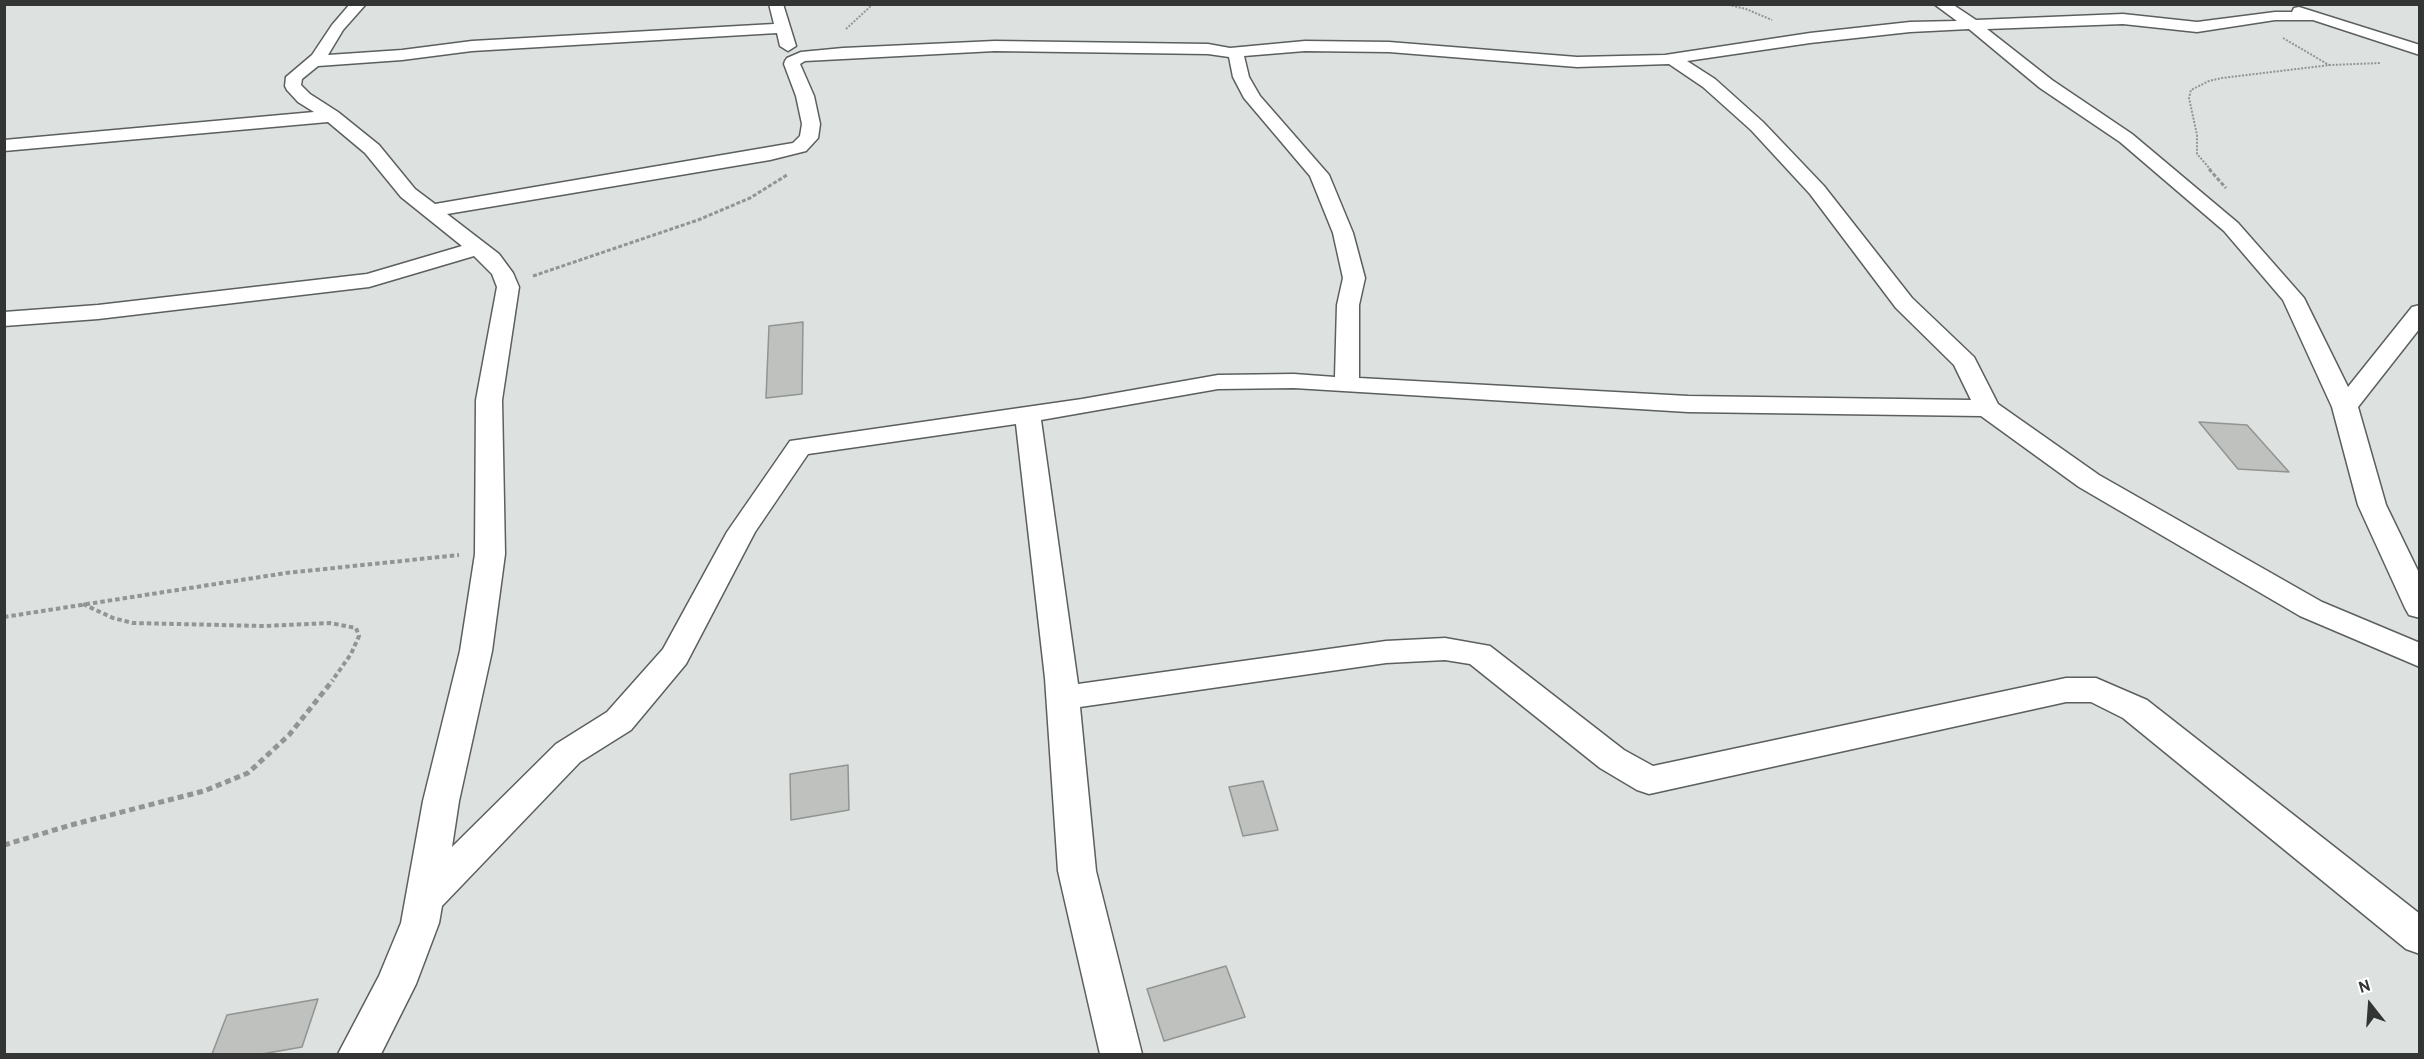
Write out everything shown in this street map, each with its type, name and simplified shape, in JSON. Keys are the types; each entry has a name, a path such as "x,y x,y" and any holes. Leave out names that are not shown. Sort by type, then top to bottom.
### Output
{"street":[{"path":"359,4 337,28 315,61 294,77 293,86 304,98 332,116 372,149 408,193 491,258 502,273 508,287 489,400 490,554 476,651 441,801 420,924 396,984 359,1054"},
{"path":"430,211 770,154 804,144 809,138 811,124 805,96 792,63 776,4"},
{"path":"1941,4 1972,24 2046,84 2126,138 2231,227 2293,298 2345,407 2372,505 2420,608"},
{"path":"2275,4 2420,50"},
{"path":"792,63 801,57 819,55 995,46 1138,47 1233,52 1305,46 1389,47 1578,62 1672,59 1810,38 1910,27 2123,19 2197,27 2281,16 2317,16"},
{"path":"315,61 472,46 783,28"},
{"path":"1233,52 1237,55 1238,69 1253,98 1319,175 1344,233 1354,278 1348,305 1347,385"},
{"path":"1672,59 1709,83 1741,111 1817,190 1904,303 1965,362 1987,408 2088,481 2311,609 2420,656"},
{"path":"4,146 332,116"},
{"path":"4,319 98,312 369,280 478,248"},
{"path":"2345,407 2420,312"},
{"path":"425,898 568,753 619,721 675,656 741,532 799,447 1028,415 1218,382 1294,381 1688,404 1987,408"},
{"path":"1028,415 1062,698 1077,871 1121,1054"},
{"path":"1062,698 1386,652 1445,649 1479,654 1612,759 1649,780 2066,690 2096,690 2135,709 2420,938"}],"path":[{"path":"2253,19 2330,65"},
{"path":"2231,227 2231,199 2228,192 2224,184 2197,154 2197,135 2189,98 2191,90 2215,79 2330,65 2382,63"},
{"path":"508,287 564,264 658,235 750,198 794,170 804,144"},
{"path":"4,617 349,565 490,554"},
{"path":"4,845 71,825 204,791 248,773 289,735 321,696 351,654 359,636 356,628 330,623 264,626 133,623 112,618 83,604"}],"building":[{"path":"803,322 802,394 766,398 769,326"},
{"path":"2199,422 2247,425 2289,472 2238,469"},
{"path":"848,765 849,810 791,820 790,774"},
{"path":"1263,781 1278,830 1243,836 1229,787"},
{"path":"1226,966 1245,1017 1164,1041 1147,989"},
{"path":"318,999 302,1047 262,1054 212,1054 227,1015"}]}
